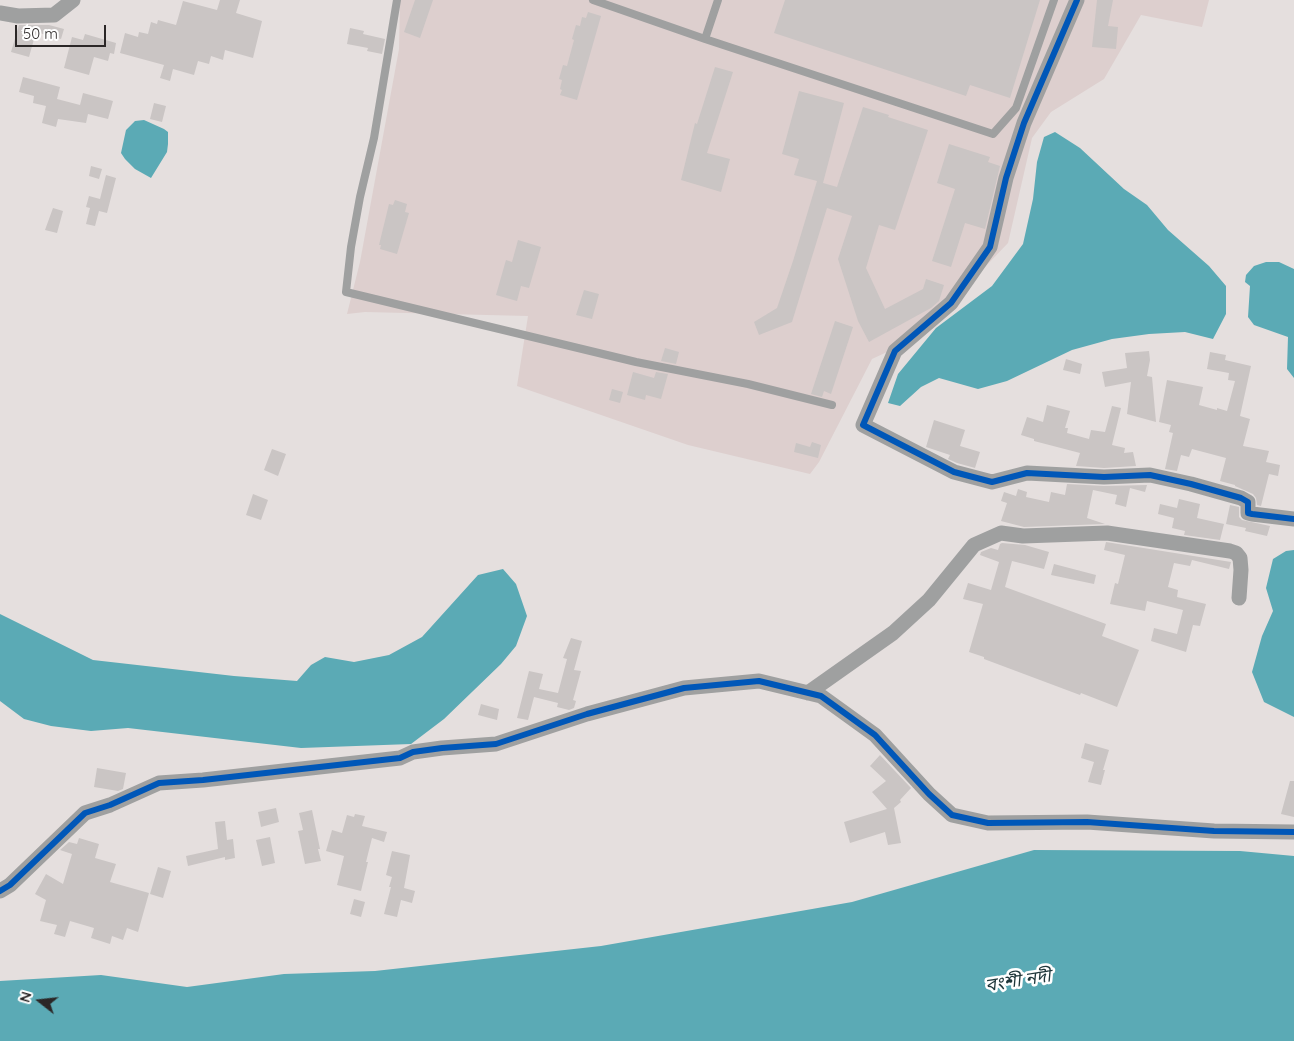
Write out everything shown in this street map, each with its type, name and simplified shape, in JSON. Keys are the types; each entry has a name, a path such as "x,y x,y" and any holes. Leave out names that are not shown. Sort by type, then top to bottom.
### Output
{"street":[{"path":"0,13 18,16 54,15 73,0"},
{"path":"1076,0 1024,123 1006,178 990,247 952,303 896,351 863,426 954,472 992,482 1026,473 1104,477 1150,475 1241,498 1248,502 1248,513 1294,519"},
{"path":"808,693 893,633 929,600 974,545 1001,533 1023,536 1107,533 1230,551 1236,553 1240,558 1239,598"},
{"path":"0,891 10,885 85,813 110,805 159,783 203,780 400,758 413,752 496,744 587,714 684,688 759,681 821,696 875,735 929,794 952,815 988,822 1087,822 1214,831 1294,832"}],"lane":[{"path":"397,0 374,138 358,205 346,292 636,362 748,384 832,406"},
{"path":"593,0 993,134 1016,108 1054,0"},
{"path":"705,39 718,0"}],"shaded area":[{"path":"400,0 1209,0 1202,27 1141,15 1104,79 1051,112 1032,138 1008,243 917,338 872,359 819,462 810,474 688,445 517,386 528,316 365,312 347,314 360,262 399,49"}],"water":[{"path":"144,120 168,132 167,152 151,178 135,169 121,153 126,130 135,121"},
{"path":"1055,132 1080,148 1124,189 1147,205 1168,230 1209,266 1226,286 1226,314 1213,339 1185,332 1112,339 1072,350 1007,381 978,389 939,378 921,387 900,406 888,403 898,374 936,328 992,286 1023,244 1033,199 1037,162 1044,137"},
{"path":"1266,262 1279,262 1294,269 1294,378 1287,369 1288,337 1254,325 1248,317 1250,286 1245,282 1246,275 1254,266"},
{"path":"1294,550 1294,717 1264,702 1252,672 1262,636 1273,611 1266,588 1273,559 1286,551"},
{"path":"503,569 516,584 527,616 516,646 501,664 444,719 411,744 301,748 128,728 91,731 51,726 24,719 0,701 0,614 93,660 297,681 311,665 325,657 354,662 389,655 422,637 478,575"},
{"name":"বংশী নদী","path":"1034,850 1240,851 1294,856 1294,1041 0,1041 0,981 101,975 187,987 284,974 375,971 601,946 852,902"}],"building":[{"path":"220,0 240,0 236,13 262,21 253,58 225,50 223,60 211,56 209,64 198,61 194,75 173,69 170,81 160,78 164,65 120,53 125,33 138,37 139,32 148,34 151,22 157,24 158,20 176,25 183,1 217,10"},
{"path":"415,0 433,0 420,38 404,32"},
{"path":"785,0 1040,0 1010,98 970,85 966,96 774,33"},
{"path":"1097,0 1113,0 1108,26 1118,27 1116,49 1092,47"},
{"path":"588,12 601,16 577,100 560,95 562,80 559,79 563,65 567,66 576,25 580,26 582,17 586,18"},
{"path":"19,25 49,25 64,29 61,39 36,32 29,57 11,52"},
{"path":"350,28 364,31 363,34 385,39 382,54 367,51 368,48 347,44"},
{"path":"85,34 116,43 114,54 110,53 108,61 94,57 89,75 64,68 72,37 83,40"},
{"path":"715,67 733,72 707,153 730,159 721,192 681,180 695,123 697,124"},
{"path":"23,77 60,87 57,99 80,105 83,93 113,101 108,119 88,114 86,123 58,119 56,127 42,123 46,106 33,103 34,96 19,92"},
{"path":"799,91 844,103 823,183 837,187 863,107 928,130 895,230 879,225 866,268 885,309 923,289 926,279 944,285 939,301 931,308 869,342 858,321 838,259 852,216 827,208 792,322 759,335 754,322 777,308 817,181 794,175 799,159 782,154"},
{"path":"154,103 166,106 162,122 150,119"},
{"path":"949,144 990,157 988,162 1000,166 985,229 965,223 951,267 932,261 955,189 937,183"},
{"path":"91,166 102,169 99,179 89,176"},
{"path":"106,175 116,178 107,213 99,211 95,226 86,224 90,208 86,207 89,196 100,199"},
{"path":"395,200 407,204 405,212 409,213 397,254 380,249 381,245 379,245 389,204 393,205"},
{"path":"53,208 63,211 57,233 45,230"},
{"path":"518,240 541,247 529,288 521,286 517,301 496,295 506,260 512,262"},
{"path":"584,290 599,294 592,319 576,315"},
{"path":"835,321 853,327 831,394 824,391 822,397 811,394"},
{"path":"665,348 679,352 676,364 661,361"},
{"path":"1149,351 1150,360 1147,376 1152,377 1156,422 1127,414 1131,382 1105,387 1102,372 1127,368 1125,353"},
{"path":"1210,352 1226,355 1225,360 1251,366 1240,416 1250,419 1243,446 1269,451 1266,462 1280,465 1278,476 1269,474 1261,506 1257,505 1253,494 1235,485 1220,481 1226,458 1192,449 1189,457 1181,455 1177,471 1165,469 1173,433 1169,432 1171,425 1159,422 1167,380 1203,387 1199,405 1227,411 1235,381 1228,380 1229,373 1207,369"},
{"path":"1066,359 1082,364 1080,374 1063,370"},
{"path":"633,372 654,378 656,372 668,374 661,399 646,395 645,400 627,395"},
{"path":"612,389 623,392 620,403 609,400"},
{"path":"1047,405 1070,411 1065,428 1068,428 1067,433 1089,439 1091,430 1105,432 1112,406 1121,408 1112,445 1125,448 1124,453 1133,452 1136,466 1104,468 1076,466 1080,453 1034,441 1034,439 1021,435 1027,417 1043,422"},
{"path":"934,420 965,430 960,446 980,452 975,468 957,463 948,459 950,455 926,447"},
{"path":"812,442 821,445 818,458 794,452 796,443 810,447"},
{"path":"272,449 286,454 278,476 264,470"},
{"path":"1067,484 1104,486 1147,485 1145,492 1130,488 1126,507 1115,504 1117,495 1093,490 1087,518 1105,524 1024,527 1001,521 1007,503 1001,501 1004,492 1016,496 1018,489 1027,492 1026,497 1049,502 1051,492 1065,495"},
{"path":"253,494 268,500 261,520 246,515"},
{"path":"1179,499 1200,504 1197,518 1224,524 1220,540 1184,535 1185,531 1172,528 1174,518 1158,514 1160,504 1177,508"},
{"path":"1230,505 1239,507 1239,517 1242,520 1270,526 1267,536 1245,531 1246,528 1226,524"},
{"path":"1106,542 1231,562 1229,569 1192,560 1190,566 1174,563 1168,587 1178,590 1177,597 1206,604 1200,626 1193,625 1186,652 1151,641 1154,628 1177,634 1183,610 1147,601 1145,611 1110,604 1115,583 1118,584 1125,555 1104,550"},
{"path":"1002,543 1025,545 1049,552 1044,569 1012,561 1005,587 1106,624 1102,636 1139,650 1117,707 1081,693 1080,695 969,652 983,604 963,599 968,583 991,590 999,562 980,555 981,552 991,548 998,550"},
{"path":"1054,564 1096,575 1094,584 1051,575"},
{"path":"571,638 582,641 574,670 581,671 573,700 576,701 574,708 569,710 557,707 558,703 534,697 528,720 517,718 529,671 543,674 539,689 558,693 567,659 563,658"},
{"path":"481,704 499,709 497,720 478,715"},
{"path":"1085,743 1109,750 1101,785 1088,782 1094,762 1081,758"},
{"path":"880,755 911,788 894,808 901,843 888,845 885,832 850,843 844,822 887,809 872,792 886,781 870,766"},
{"path":"97,768 126,773 123,789 118,791 94,787"},
{"path":"1290,781 1294,781 1294,817 1281,814"},
{"path":"276,808 279,822 261,827 258,812"},
{"path":"312,810 321,861 305,864 298,831 303,830 299,813"},
{"path":"355,814 365,816 362,826 387,832 384,842 372,838 361,891 337,885 344,856 326,851 332,830 342,833 347,815 354,817"},
{"path":"225,821 227,840 233,839 235,858 225,860 225,857 188,866 186,856 218,849 215,822"},
{"path":"270,837 275,863 262,866 256,840"},
{"path":"79,838 99,844 95,858 116,864 110,882 149,893 138,932 127,928 123,940 112,936 110,944 91,938 94,928 70,921 65,937 54,934 57,925 40,921 46,900 35,894 46,874 63,884 72,854 60,850 69,842 77,844"},
{"path":"392,851 410,855 404,888 415,891 412,903 401,900 397,917 384,914 391,887 389,887 392,877 386,875"},
{"path":"158,867 171,871 163,898 150,894"},
{"path":"354,899 365,902 361,917 350,914"}],"cycle path":[{"path":"1077,0 1024,123 1006,178 990,247 951,303 895,351 863,425 954,472 992,482 1027,473 1104,477 1150,475 1241,498 1248,502 1248,513 1294,519"},
{"path":"0,891 10,885 85,813 110,805 159,783 203,780 400,758 413,752 496,744 587,714 684,688 759,681 821,696 875,735 929,794 952,815 988,823 1087,822 1214,831 1294,832"}]}
